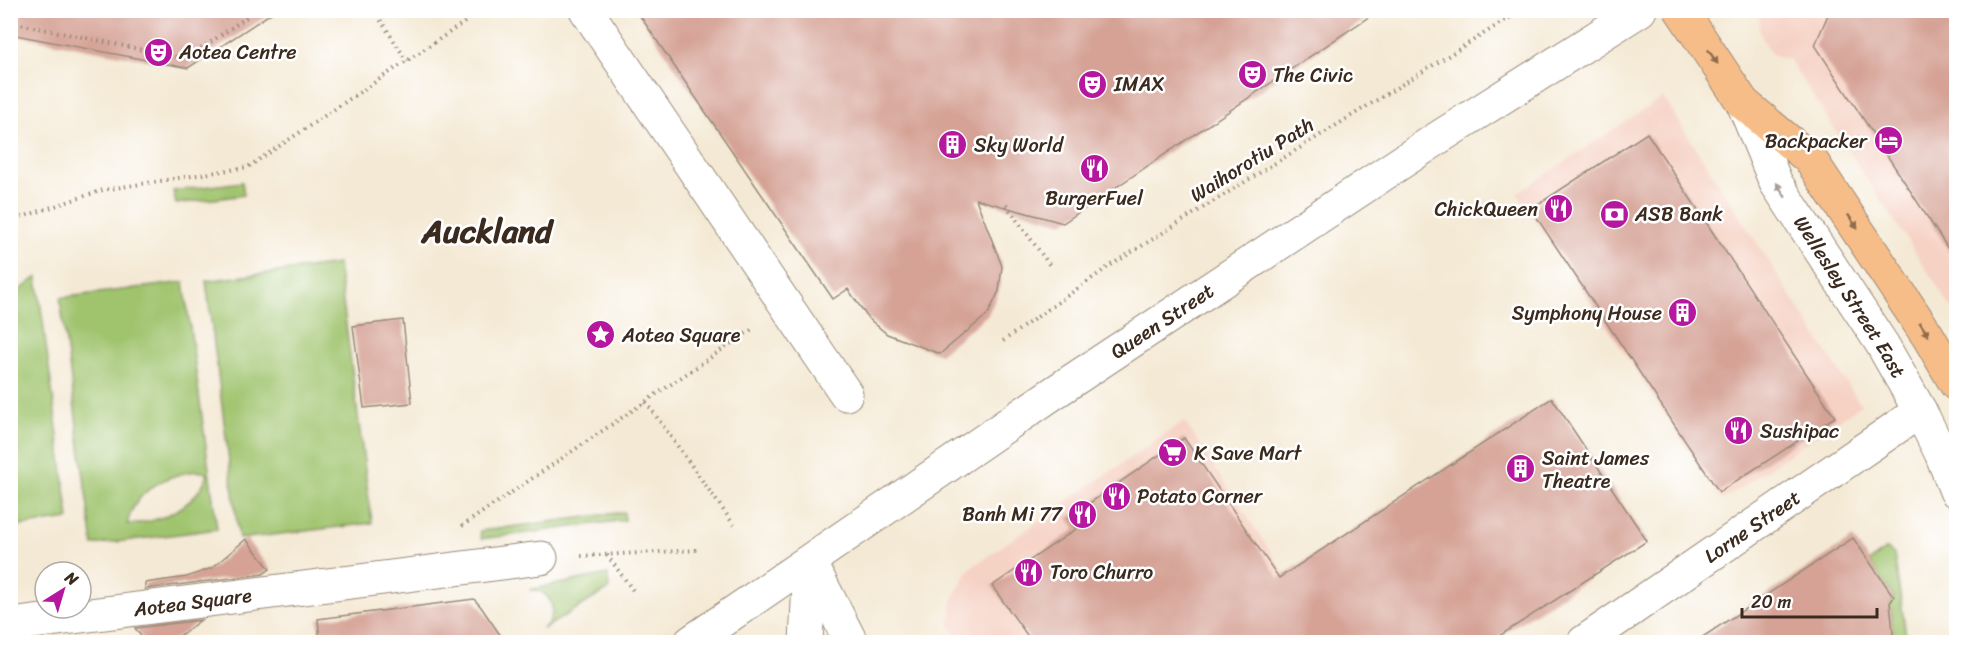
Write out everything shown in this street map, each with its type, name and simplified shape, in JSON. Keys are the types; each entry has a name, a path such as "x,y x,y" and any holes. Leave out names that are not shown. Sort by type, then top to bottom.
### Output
{"main road":[{"name":"Wellesley Street East","path":"1681,10 1743,104 1810,159 1928,336 1956,384"}],"street":[{"path":"586,10 846,394"},
{"name":"Queen Street","path":"691,642 1059,389 1438,138 1640,10"},
{"name":"Wellesley Street East","path":"1743,104 1776,183 1882,344 1920,411 1941,453 1956,491"},
{"name":"Lorne Street","path":"1584,642 1920,411"},
{"name":"Aotea Square","path":"10,625 541,558"},
{"path":"806,642 810,562"},
{"path":"810,562 851,642"}],"path":[{"path":"10,22 186,58 257,10"},
{"path":"374,10 408,61"},
{"path":"10,221 103,190 249,167 483,10"},
{"name":"Waihorotiu Path","path":"1003,342 1111,264 1522,10"},
{"path":"1006,205 1051,267"},
{"path":"427,573 455,531 787,306"},
{"path":"646,402 734,525"},
{"path":"541,558 698,550"},
{"path":"607,555 634,592"}],"shaded area":[{"path":"1760,10 1956,11 1956,315 1790,61 1770,53 1759,31"},
{"name":"Symphony House","path":"1663,97 1861,405 1722,500 1517,193"},
{"path":"1184,421 1330,642 960,642 950,626 952,601 969,569"}],"green space":[{"path":"242,182 244,195 176,204 173,191"},
{"path":"338,264 372,523 239,539 206,281"},
{"path":"37,277 69,519 11,527 11,294"},
{"path":"184,282 217,529 93,545 60,298","holes":["196,471 208,473 195,495 176,511 152,520 127,524 137,502 152,487 184,473"]},
{"path":"624,512 625,520 481,539 480,531"},
{"path":"1887,549 1894,554 1907,642 1894,642 1890,603 1894,597 1869,562"},
{"path":"608,574 609,589 543,629 551,617 551,604 543,593 529,590"}],"building":[{"name":"Aotea Centre","path":"10,10 276,10 188,68 10,34"},
{"name":"Sky World","path":"636,10 1379,10 1063,223 976,199 1002,266 999,291 988,314 940,354 887,334 868,318 848,289 833,299"},
{"path":"1830,10 1956,10 1956,261 1815,45"},
{"name":"Symphony House","path":"1647,133 1835,417 1719,492 1531,209"},
{"path":"403,320 412,403 364,408 353,326"},
{"path":"1552,398 1647,541 1490,642 1032,642 992,586 1076,529 1068,518 1184,438 1279,578"},
{"path":"1853,538 1894,597 1890,603 1894,642 1695,642"},
{"path":"246,539 270,569 263,574 145,589 145,583 187,577 212,568"},
{"path":"474,599 505,642 320,642 318,619"},
{"path":"201,620 171,642 145,642 135,628"}],"place":[{"name":"Aotea Centre","path":"158,52"},
{"name":"The Civic","path":"1252,75"},
{"name":"IMAX","path":"1093,84"},
{"name":"Backpacker","path":"1888,141"},
{"name":"Sky World","path":"953,145"},
{"name":"BurgerFuel","path":"1094,168"},
{"name":"ChickQueen","path":"1559,209"},
{"name":"ASB Bank","path":"1614,214"},
{"name":"Symphony House","path":"1683,313"},
{"name":"Aotea Square","path":"601,335"},
{"name":"Sushipac","path":"1739,431"},
{"name":"K Save Mart","path":"1173,453"},
{"name":"Saint James Theatre","path":"1521,469"},
{"name":"Potato Corner","path":"1116,496"},
{"name":"Banh Mi 77","path":"1083,514"},
{"name":"Toro Churro","path":"1029,572"}],"district":[{"name":"Auckland","path":"487,231"}]}
